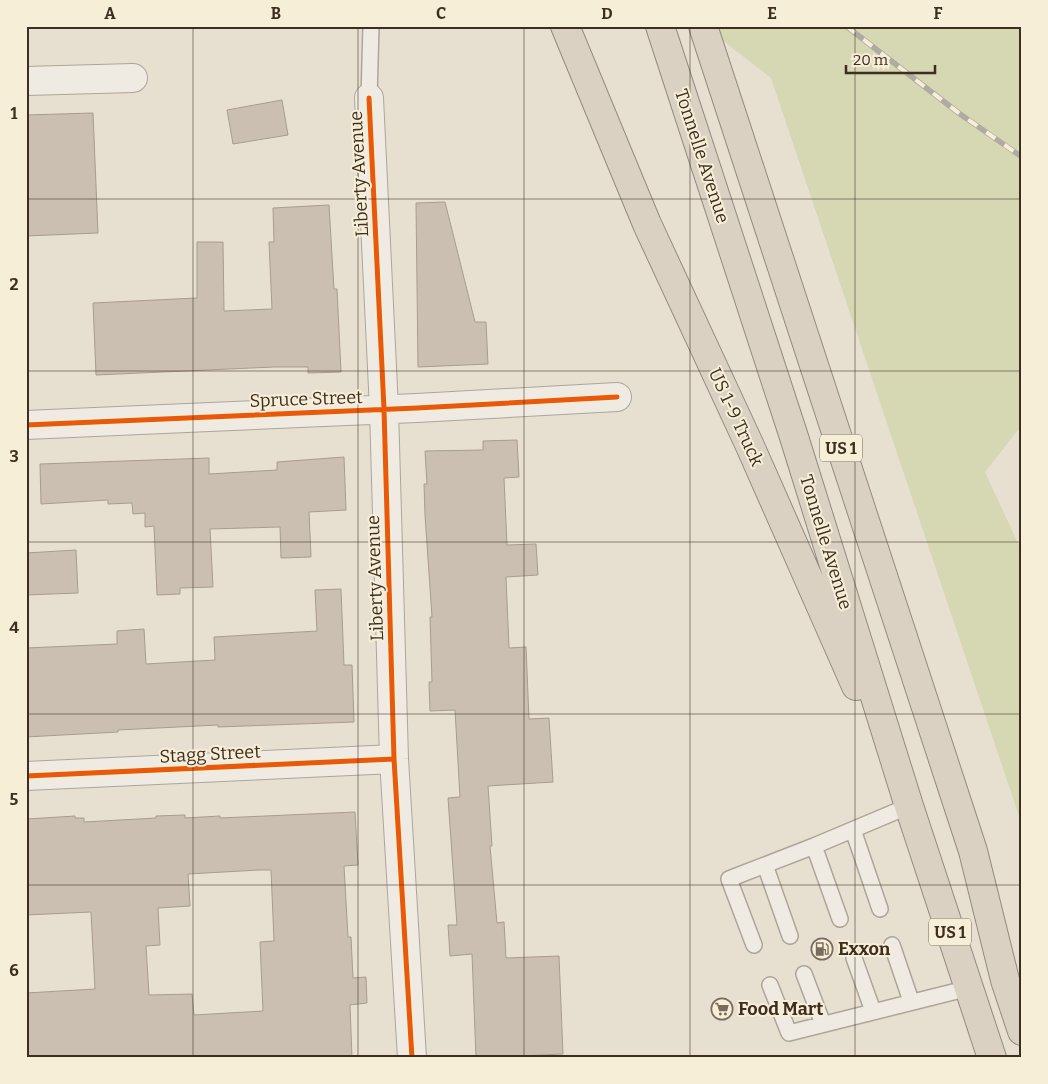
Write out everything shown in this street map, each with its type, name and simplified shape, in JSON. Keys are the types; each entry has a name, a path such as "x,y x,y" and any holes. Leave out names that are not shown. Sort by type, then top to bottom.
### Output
{"highway":[{"name":"US 1-9 Truck","path":"565,26 647,224 750,446 909,806"},
{"name":"Tonnelle Avenue","path":"660,26 797,446 909,806 992,1058"},
{"name":"US 1","path":"706,36 973,851 1006,980 1022,1032"}],"street":[{"path":"26,81 133,78"},
{"name":"Liberty Avenue","path":"369,98 384,409 394,759 412,1058"},
{"name":"Spruce Street","path":"26,425 617,397"},
{"name":"Stagg Street","path":"26,776 394,759"}],"lane":[{"path":"369,98 371,26"},
{"path":"754,945 730,880 909,806"},
{"path":"853,830 880,909"},
{"path":"814,846 840,919"},
{"path":"765,866 790,936"},
{"path":"892,945 911,1002"},
{"path":"854,958 873,1011"},
{"path":"804,974 823,1024"},
{"path":"770,985 789,1033 969,988"}],"green space":[{"path":"704,26 1022,26 1022,147 1018,146 1022,171 1022,425 985,472 1022,552 1022,825 771,78"}],"building":[{"path":"282,100 288,135 233,144 227,110"},
{"path":"93,113 98,233 26,236 26,115"},
{"path":"445,202 475,322 486,322 488,364 418,367 416,203"},
{"path":"329,205 334,289 337,289 341,372 308,373 308,367 274,367 96,375 93,303 197,298 197,242 223,242 224,311 272,309 269,242 274,242 273,208"},
{"path":"517,440 519,477 504,478 507,545 536,544 538,575 506,577 509,648 526,647 529,719 549,718 553,782 488,786 492,846 490,846 497,923 504,922 506,958 559,956 563,1054 476,1058 472,954 450,956 448,925 457,925 448,798 460,797 455,710 430,711 429,682 432,682 430,617 432,617 425,515 424,484 427,484 425,451 483,450 483,441"},
{"path":"344,457 346,510 309,512 311,557 281,558 280,527 210,529 213,587 180,588 180,594 157,595 154,526 145,527 145,513 133,514 132,503 108,504 108,500 41,504 40,464 209,458 209,474 277,470 277,462"},
{"path":"76,550 78,593 26,595 26,553"},
{"path":"341,589 344,665 352,665 354,722 218,727 218,725 26,737 26,648 117,644 117,631 144,629 146,664 215,660 214,637 317,631 315,590"},
{"path":"355,812 358,865 344,866 348,937 351,937 353,978 366,977 367,1003 350,1005 352,1058 26,1058 26,993 95,989 91,912 26,915 27,819 75,816 75,818 84,818 84,822 185,815 185,818 220,816 220,818","holes":["271,870 274,941 260,942 263,1011 194,1015 192,994 149,995 146,946 160,945 158,908 190,906 188,874"]}],"railway":[{"path":"846,26 960,114 1022,157"}],"cycle path":[{"path":"369,98 384,409 394,759 412,1058"},
{"path":"26,425 417,408 617,397"},
{"path":"26,776 394,759"}],"place":[{"name":"Exxon","path":"822,949"},
{"name":"Food Mart","path":"722,1009"}]}
